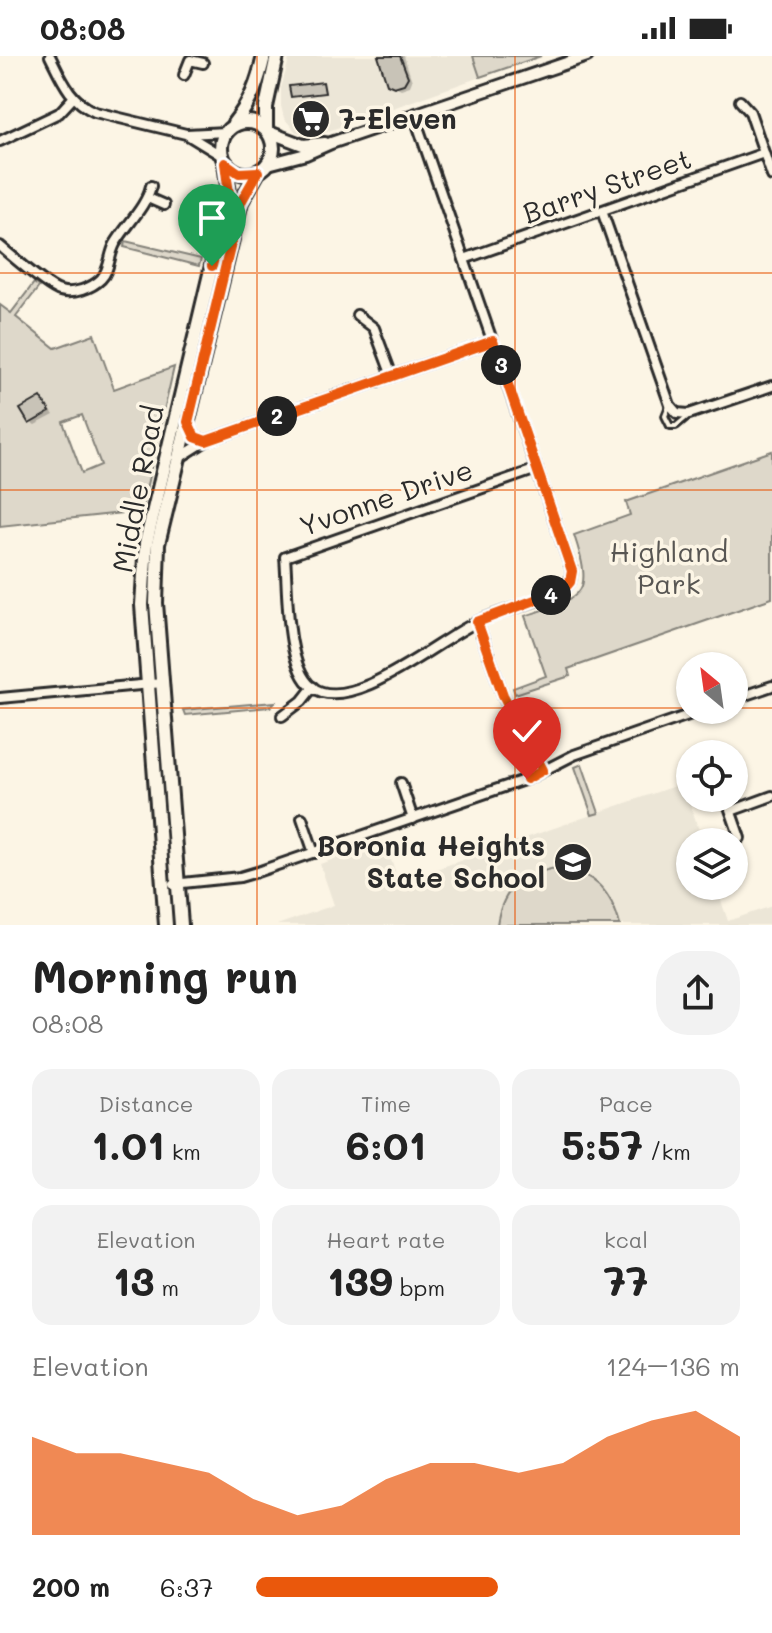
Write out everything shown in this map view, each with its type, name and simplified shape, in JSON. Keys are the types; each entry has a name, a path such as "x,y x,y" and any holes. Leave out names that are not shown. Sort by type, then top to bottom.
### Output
{"main road":[{"path":"264,56 258,85 222,141 224,159 239,173 263,168 274,149 268,131 266,107 277,56"},
{"path":"229,129 247,121 258,123 268,131"},
{"name":"Middle Road","path":"166,925 142,605 146,543 226,208 229,181 224,159"},
{"name":"Middle Road","path":"181,925 156,603 157,566 163,519 241,202 263,168"}],"street":[{"path":"50,56 73,98 82,106 95,112 186,134 224,159"},
{"path":"263,168 587,56"},
{"path":"184,75 189,58 203,63"},
{"path":"0,141 59,113 73,98"},
{"path":"740,101 750,112 772,176"},
{"path":"282,716 302,701 313,687 324,692 342,693 367,685 477,622 554,594 570,582 572,571 414,115"},
{"path":"186,134 229,129"},
{"path":"268,131 303,145 331,143"},
{"name":"Barry Street","path":"464,259 764,153"},
{"path":"0,246 58,291 74,292 90,287 101,280 107,271 116,242 148,198 151,186"},
{"path":"148,198 164,205"},
{"path":"602,211 670,405 677,413 689,414 772,386"},
{"path":"357,315 374,328 392,376"},
{"path":"178,459 206,441 493,341"},
{"path":"188,422 195,437 206,441"},
{"name":"Yvonne Drive","path":"313,687 301,675 294,658 285,557 537,469"},
{"path":"477,622 503,695 543,770"},
{"path":"0,698 162,683"},
{"path":"748,694 772,686"},
{"path":"163,885 240,877 527,779 574,755 676,719"},
{"path":"401,783 413,819"},
{"path":"748,805 772,796"},
{"path":"302,818 314,853"}],"lane":[{"path":"670,405 665,416 670,426 683,422 689,414"}],"shaded area":[{"path":"290,56 378,56 387,84 394,87 404,84 408,77 401,56 473,56 480,77 317,135 296,132 284,118 281,88"},
{"name":"Boronia Heights State School","path":"676,785 676,812 693,812 698,828 676,828 676,900 721,900 728,921 772,906 772,925 277,925 334,905 320,864 384,841 399,882"}],"green space":[{"path":"473,56 541,56 480,77"},
{"path":"125,241 201,259 199,266 124,247"},
{"path":"34,283 39,287 16,317 55,348 94,334 114,389 174,367 141,511 0,526 0,305 11,313","holes":["82,415 101,465 82,473 63,422"]},
{"name":"Highland Park","path":"772,451 772,598 568,669 570,676 515,694 513,688 546,676 525,616 571,598 579,592 583,583 574,535 630,515 626,502"},
{"path":"275,702 270,707 185,715 183,710"},
{"path":"582,764 599,813 592,815 575,767"},
{"path":"561,867 583,874 600,886 612,903 620,925 497,925 504,900 517,884 537,873"}],"building":[{"path":"378,56 400,56 408,77 404,84 394,87 387,84"},
{"path":"323,82 325,93 291,97 289,86"},
{"name":"7-Eleven","path":"303,112 322,114 321,125 300,125"},
{"path":"41,397 50,412 29,424 20,409"}],"place":[{"name":"7-Eleven","path":"311,119"},
{"name":"Boronia Heights State School","path":"573,862"}],"route":[{"path":"212,266 229,194 225,163 239,173 258,172 241,202 188,422 195,437 206,441 493,341 572,571 570,582 564,589 477,622 503,695 543,770 527,779"}]}
